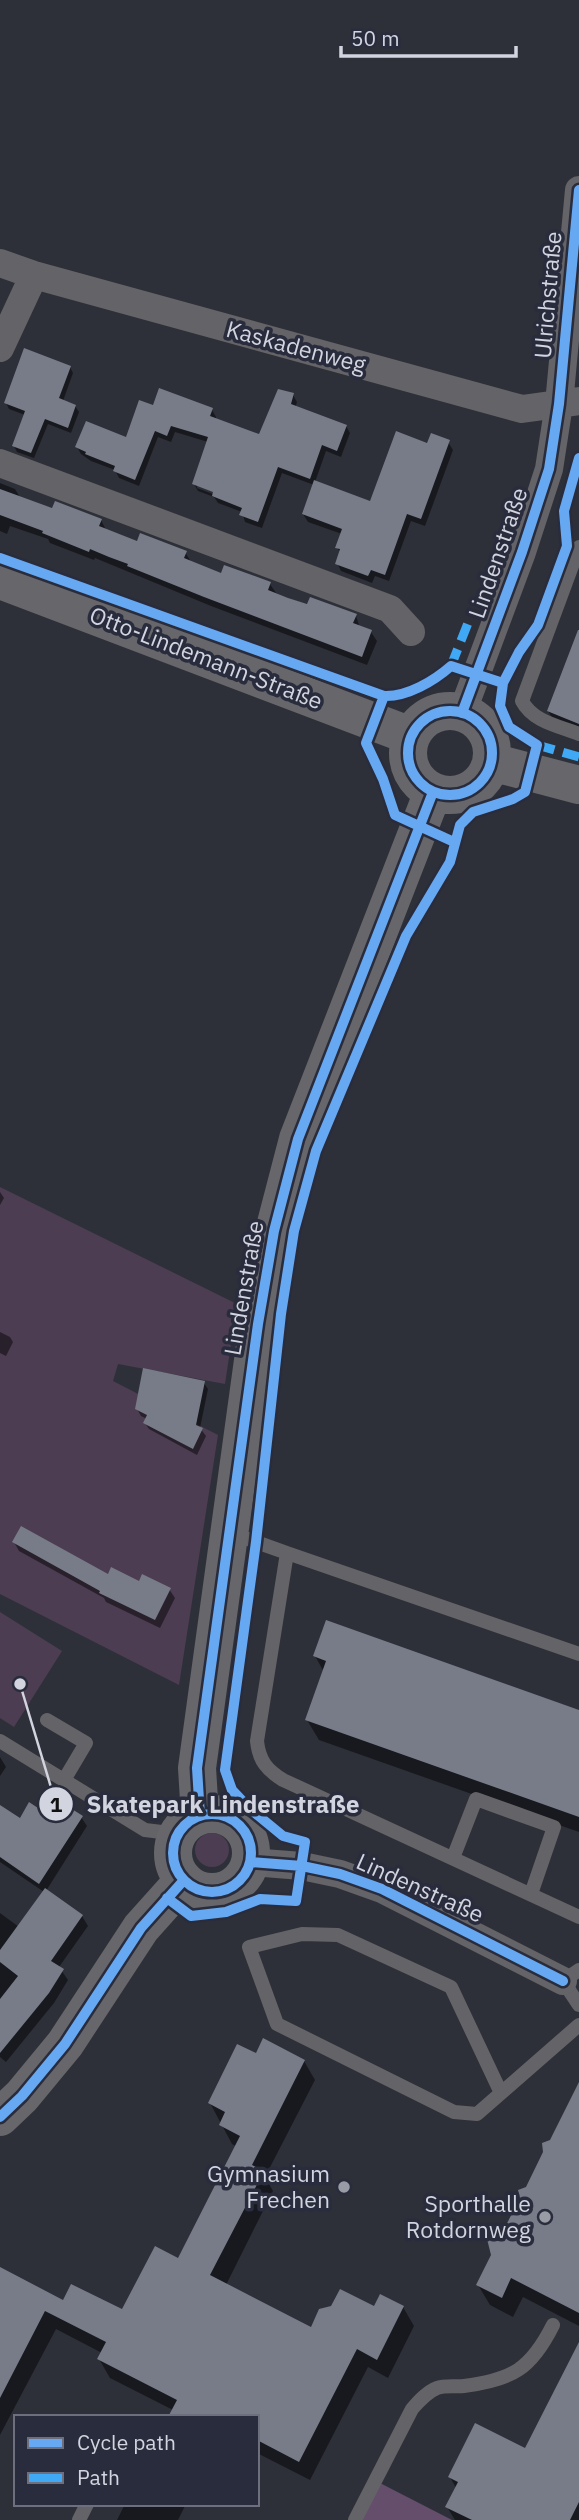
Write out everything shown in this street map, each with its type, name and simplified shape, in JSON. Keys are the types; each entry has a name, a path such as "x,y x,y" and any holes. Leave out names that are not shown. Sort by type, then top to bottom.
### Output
{"street":[{"name":"Ulrichstraße","path":"569,402 579,190"},
{"name":"Kaskadenweg","path":"0,263 34,275 522,409 569,402"},
{"path":"0,348 34,275"},
{"name":"Lindenstraße","path":"462,713 522,552 569,402"},
{"path":"0,463 390,609 411,632"},
{"name":"Otto-Lindemann-Straße","path":"0,580 411,736"},
{"path":"438,713 462,713 480,723 486,732 492,751 491,762 486,775 476,787 463,794 448,796 433,792 413,775 408,762 408,749 417,726 438,713"},
{"path":"491,762 579,785"},
{"name":"Lindenstraße","path":"184,1880 174,1863 173,1853 189,1825 258,1324 274,1231 298,1139 433,792"},
{"path":"0,2118 65,2044 141,1928 184,1880 201,1890 222,1890 240,1880 250,1862 250,1844 241,1827 226,1816 209,1814 189,1825"},
{"name":"Lindenstraße","path":"250,1862 302,1866 340,1874 382,1889 571,1976"}],"lane":[{"path":"579,547 522,701 536,718 579,734"},
{"path":"230,1533 579,1654"},
{"path":"287,1553 257,1741 259,1757 268,1771 579,1917"},
{"path":"47,1720 86,1743 64,1780"},
{"path":"0,1741 145,1830 189,1825"},
{"path":"453,1858 476,1800 554,1827 531,1894"},
{"path":"500,2093 451,1987 338,1935 302,1934 249,1947 277,2024 454,2112 477,2114 579,2025"},
{"name":"Lindenstraße","path":"571,1976 579,2005"},
{"path":"355,2520 412,2409 424,2396 439,2387 488,2383 508,2377 527,2364 541,2349 553,2325"}],"shaded area":[{"path":"0,1187 237,1304 225,1384 118,1364 113,1381 218,1435 179,1685 0,1594"},
{"path":"0,1612 62,1651 14,1727 0,1718"},
{"path":"212,1833 224,1838 229,1850 224,1862 212,1867 200,1862 195,1850 200,1838"},
{"path":"378,2482 452,2520 359,2520"}],"building":[{"path":"24,348 71,366 59,398 76,405 68,428 45,419 31,453 12,446 25,411 4,403"},
{"path":"159,388 213,408 210,416 259,434 278,389 294,393 291,404 347,425 337,451 322,445 310,479 278,467 258,522 239,515 242,508 212,496 213,492 192,484 208,437 171,426 167,436 155,431 135,480 113,471 115,466 75,447 86,421 126,437 139,400 153,405"},
{"path":"396,431 427,443 431,433 450,440 421,519 407,514 385,575 371,570 368,576 335,564 340,549 335,548 342,529 302,514 314,480 370,501"},
{"path":"0,489 52,508 55,501 102,519 99,526 137,541 140,533 187,551 184,558 221,573 224,565 271,582 268,590 288,598 307,604 310,597 357,614 353,623 372,630 362,657 0,515"},
{"path":"579,630 579,724 547,711"},
{"path":"143,1368 205,1381 196,1425 203,1428 193,1449 143,1423 147,1415 135,1409"},
{"path":"21,1526 108,1574 111,1567 139,1581 142,1574 171,1588 155,1620 99,1593 100,1591 12,1542"},
{"path":"326,1620 579,1710 579,1817 305,1720 326,1661 313,1656"},
{"path":"53,1797 83,1816 39,1884 0,1857 0,1805 20,1818 29,1802 38,1808 44,1799 49,1803"},
{"path":"45,1888 83,1915 51,1961 64,1969 49,1993 0,2053 0,1999 18,1976 0,1962 0,1950"},
{"path":"263,2038 305,2060 252,2165 264,2171 210,2275 311,2327 319,2309 331,2306 340,2289 374,2306 380,2294 404,2306 377,2360 357,2349 299,2462 259,2441 259,2415 169,2415 177,2400 97,2359 106,2342 45,2311 0,2398 0,2267 63,2300 71,2284 122,2309 155,2246 178,2258 240,2136 219,2125 225,2112 208,2103 237,2044 256,2053"},
{"name":"Sporthalle Rotdornweg","path":"579,2082 579,2313 511,2278 502,2298 476,2285 491,2255 487,2239 502,2233 520,2198 518,2190 526,2187 543,2152 542,2143 550,2140"},
{"path":"579,2342 579,2502 570,2520 472,2520 445,2507 458,2482 448,2477 475,2423 525,2448"}],"marked path":[{"path":"451,666 470,618"},
{"path":"537,745 579,757"}],"cycle path":[{"path":"462,713 522,552 549,469 559,404 579,190"},
{"path":"167,1898 191,1916 226,1912 260,1899 296,1901 305,1842 283,1836 249,1808 232,1790 225,1770 256,1542 281,1314 294,1231 316,1151 406,936 450,862 460,825 473,812 513,799 525,792 537,745 509,727 500,706 503,683 519,652 538,625 567,546 564,511 579,458"},
{"path":"0,558 384,696"},
{"path":"454,842 395,815 383,779 366,743 384,696 402,694 420,687 451,666 503,683"},
{"path":"450,711 466,714 480,723 489,737 492,753 489,769 480,783 466,792 450,795 434,792 420,783 411,769 408,753 411,737 420,723 434,714 450,711"},
{"path":"200,1816 197,1768 258,1324 274,1231 298,1139 433,792"},
{"path":"212,1814 227,1817 244,1831 251,1853 248,1868 234,1885 212,1892 197,1889 180,1875 173,1853 176,1838 190,1821 212,1814"},
{"path":"250,1862 302,1866 340,1874 382,1889 563,1981"},
{"path":"0,2117 22,2096 65,2044 141,1928 184,1880"}],"place":[{"name":"Skatepark Lindenstraße","path":"20,1684"},
{"name":"Gymnasium Frechen","path":"344,2187"},
{"name":"Sporthalle Rotdornweg","path":"545,2217"}]}
